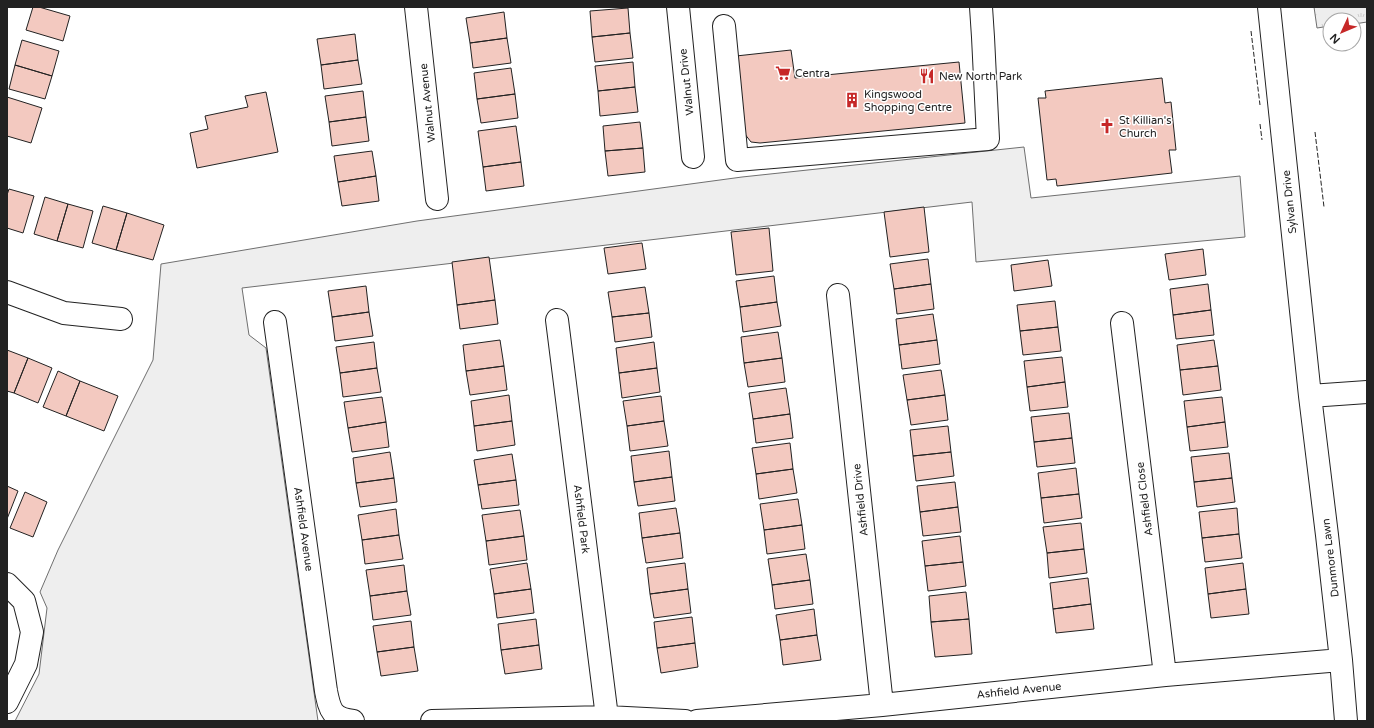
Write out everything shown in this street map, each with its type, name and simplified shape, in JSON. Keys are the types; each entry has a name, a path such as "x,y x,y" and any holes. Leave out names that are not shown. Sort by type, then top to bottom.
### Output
{"street":[{"name":"Walnut Avenue","path":"416,7 437,199"},
{"name":"Walnut Drive","path":"678,7 693,157"},
{"path":"724,26 737,160 988,139 984,37 980,7"},
{"name":"Sylvan Drive","path":"1269,7 1310,396"},
{"path":"7,292 64,312 121,319"},
{"name":"Ashfield Drive","path":"838,295 882,705"},
{"name":"Ashfield Park","path":"556,320 607,718"},
{"name":"Ashfield Avenue","path":"275,322 326,691 329,706 335,716 344,720 353,721"},
{"name":"Ashfield Close","path":"1122,323 1165,675"},
{"path":"1310,396 1367,392"},
{"name":"Dunmore Lawn","path":"1310,396 1341,660 1346,721"},
{"path":"7,584 24,601 32,632 26,664 7,702"},
{"name":"Ashfield Avenue","path":"697,721 882,705 1165,675 1341,660"},
{"path":"432,721 607,718 685,721"}],"green space":[{"path":"1314,7 1367,7 1367,22 1362,23 1362,12 1322,12 1322,27 1317,28"},
{"path":"1024,147 1031,198 1240,176 1245,237 976,262 972,202 242,288 249,335 266,348 318,721 15,721 39,674 47,608 40,592 58,550 153,360 161,264 417,221 742,177"}],"building":[{"path":"33,7 39,7 70,16 63,41 26,30"},
{"path":"628,8 630,33 592,37 590,11"},
{"path":"504,12 507,38 470,43 466,18"},
{"path":"630,33 633,58 595,62 592,37"},
{"path":"355,34 358,60 321,65 317,39"},
{"path":"507,38 511,63 473,68 470,43"},
{"path":"22,40 59,51 52,76 15,65"},
{"name":"Kingswood Shopping Centre","path":"791,50 795,78 959,62 965,123 760,143 751,142 744,133 736,56"},
{"path":"358,60 362,84 324,89 321,65"},
{"path":"633,62 635,87 598,91 595,66"},
{"path":"15,65 52,76 45,99 9,89"},
{"path":"511,68 515,94 477,99 474,73"},
{"name":"St Killian's Church","path":"1162,78 1165,103 1171,102 1176,150 1169,150 1172,173 1057,186 1056,179 1047,180 1038,98 1046,98 1045,91"},
{"path":"635,87 638,112 600,116 598,91"},
{"path":"363,91 366,117 329,122 325,96"},
{"path":"266,92 278,152 197,168 190,133 208,129 205,116 248,107 245,96"},
{"path":"515,94 518,118 481,123 477,99"},
{"path":"7,97 42,108 31,143 7,136"},
{"path":"366,117 369,141 332,146 329,122"},
{"path":"640,122 643,148 605,151 603,126"},
{"path":"516,126 521,162 483,167 478,131"},
{"path":"643,148 645,172 608,176 605,151"},
{"path":"372,151 376,176 338,182 334,156"},
{"path":"521,162 524,186 486,191 483,167"},
{"path":"376,176 379,201 342,206 338,182"},
{"path":"9,189 34,196 23,233 7,228 7,195"},
{"path":"45,197 68,204 57,241 34,234"},
{"path":"68,204 93,211 83,248 57,241"},
{"path":"103,206 127,213 116,250 92,243"},
{"path":"924,207 929,252 890,257 884,212"},
{"path":"127,213 164,225 153,260 116,250"},
{"path":"769,228 773,271 736,275 731,232"},
{"path":"642,243 646,269 608,274 604,248"},
{"path":"1203,249 1206,275 1169,280 1165,254"},
{"path":"489,257 495,300 457,305 452,262"},
{"path":"928,259 931,284 894,289 890,264"},
{"path":"1048,260 1052,286 1014,291 1011,265"},
{"path":"774,276 777,302 740,307 736,281"},
{"path":"931,284 934,309 897,314 894,289"},
{"path":"1208,284 1211,310 1173,315 1170,289"},
{"path":"366,286 369,312 332,317 328,291"},
{"path":"645,287 649,313 612,317 608,292"},
{"path":"495,300 498,324 460,329 457,305"},
{"path":"1055,301 1058,327 1020,331 1017,305"},
{"path":"777,302 781,326 743,332 740,307"},
{"path":"1211,310 1214,335 1176,339 1173,315"},
{"path":"369,312 373,336 335,341 332,317"},
{"path":"649,313 652,337 615,342 612,317"},
{"path":"933,314 937,340 899,345 896,319"},
{"path":"1058,327 1061,351 1023,355 1020,331"},
{"path":"778,332 782,358 744,363 741,337"},
{"path":"500,340 504,366 466,371 463,345"},
{"path":"937,340 940,364 902,369 899,345"},
{"path":"1214,340 1218,366 1180,370 1177,345"},
{"path":"374,342 377,368 340,373 336,347"},
{"path":"654,342 657,368 619,373 616,348"},
{"path":"7,350 28,358 14,393 7,391"},
{"path":"1062,357 1065,382 1027,387 1024,361"},
{"path":"28,358 52,368 38,403 14,393"},
{"path":"782,358 785,382 748,387 744,363"},
{"path":"504,366 507,390 470,395 466,371"},
{"path":"1218,366 1221,390 1183,395 1180,370"},
{"path":"377,368 381,392 343,397 340,373"},
{"path":"657,368 660,392 622,398 619,373"},
{"path":"941,370 945,395 907,400 903,375"},
{"path":"58,371 80,381 66,416 43,407"},
{"path":"80,381 118,396 104,431 66,416"},
{"path":"1065,382 1068,407 1030,411 1027,387"},
{"path":"786,388 790,414 753,419 749,393"},
{"path":"509,395 512,421 474,426 471,401"},
{"path":"945,395 948,420 911,425 907,400"},
{"path":"661,396 664,421 627,426 623,401"},
{"path":"382,397 386,422 348,428 344,402"},
{"path":"1222,397 1225,422 1187,427 1184,401"},
{"path":"1069,413 1072,438 1034,442 1031,417"},
{"path":"790,414 793,438 756,443 753,419"},
{"path":"512,421 515,445 477,451 474,426"},
{"path":"664,421 668,446 630,451 627,426"},
{"path":"386,422 389,447 352,452 348,428"},
{"path":"1225,422 1228,447 1190,451 1187,427"},
{"path":"948,426 951,452 913,456 910,430"},
{"path":"1072,438 1075,463 1037,467 1034,442"},
{"path":"790,443 793,469 756,474 752,448"},
{"path":"669,451 672,477 634,482 631,456"},
{"path":"390,452 394,478 356,483 353,458"},
{"path":"951,452 954,476 916,481 913,456"},
{"path":"1229,453 1232,478 1194,482 1191,457"},
{"path":"512,454 516,480 478,485 474,460"},
{"path":"1076,468 1079,494 1041,498 1038,473"},
{"path":"793,469 797,493 759,499 756,474"},
{"path":"672,477 675,501 638,506 634,482"},
{"path":"394,478 397,502 360,507 356,483"},
{"path":"1232,478 1235,502 1197,507 1194,482"},
{"path":"516,480 519,505 482,509 478,485"},
{"path":"955,482 958,507 920,512 917,486"},
{"path":"7,486 18,491 7,519"},
{"path":"25,492 47,502 33,537 10,528"},
{"path":"1079,494 1082,518 1044,523 1041,498"},
{"path":"798,499 802,525 764,530 760,504"},
{"path":"958,507 961,532 923,536 920,512"},
{"path":"676,508 680,533 642,538 639,513"},
{"path":"1237,508 1239,534 1202,538 1199,512"},
{"path":"396,509 399,535 362,540 358,515"},
{"path":"520,510 524,536 486,541 482,515"},
{"path":"1081,523 1084,549 1047,553 1043,527"},
{"path":"802,525 805,549 767,554 764,530"},
{"path":"680,533 683,558 646,563 642,538"},
{"path":"1239,534 1242,558 1205,562 1202,538"},
{"path":"399,535 403,559 365,564 362,540"},
{"path":"524,536 527,560 489,565 486,541"},
{"path":"960,536 963,562 925,566 922,541"},
{"path":"1084,549 1087,573 1049,578 1047,553"},
{"path":"806,554 810,580 772,585 768,559"},
{"path":"963,562 966,586 928,591 925,566"},
{"path":"527,563 531,589 494,594 490,569"},
{"path":"685,563 688,589 650,594 647,568"},
{"path":"1243,563 1246,589 1208,594 1205,568"},
{"path":"404,565 407,591 370,596 366,570"},
{"path":"1088,578 1091,604 1053,609 1050,583"},
{"path":"810,580 813,604 775,609 772,585"},
{"path":"531,589 534,613 497,618 494,594"},
{"path":"688,589 691,613 654,618 650,594"},
{"path":"1246,589 1249,614 1211,618 1208,594"},
{"path":"407,591 411,615 373,620 370,596"},
{"path":"966,592 969,619 931,622 929,596"},
{"path":"1091,604 1094,629 1056,633 1053,609"},
{"path":"814,609 817,635 780,640 776,615"},
{"path":"692,617 695,643 657,648 654,622"},
{"path":"536,619 539,645 501,650 498,624"},
{"path":"969,619 972,654 935,657 931,622"},
{"path":"411,621 414,647 377,652 373,626"},
{"path":"817,635 821,660 783,665 780,640"},
{"path":"695,643 698,667 661,673 657,648"},
{"path":"539,645 542,669 505,674 501,650"},
{"path":"414,647 418,671 381,676 377,652"}],"fence":[{"path":"1251,31 1260,105"},
{"path":"1260,124 1262,140"},
{"path":"1315,132 1324,207"}],"place":[{"name":"Centra","path":"783,73"},
{"name":"New North Park","path":"927,76"},
{"name":"Kingswood Shopping Centre","path":"852,100"},
{"name":"St Killian's Church","path":"1107,126"}]}
